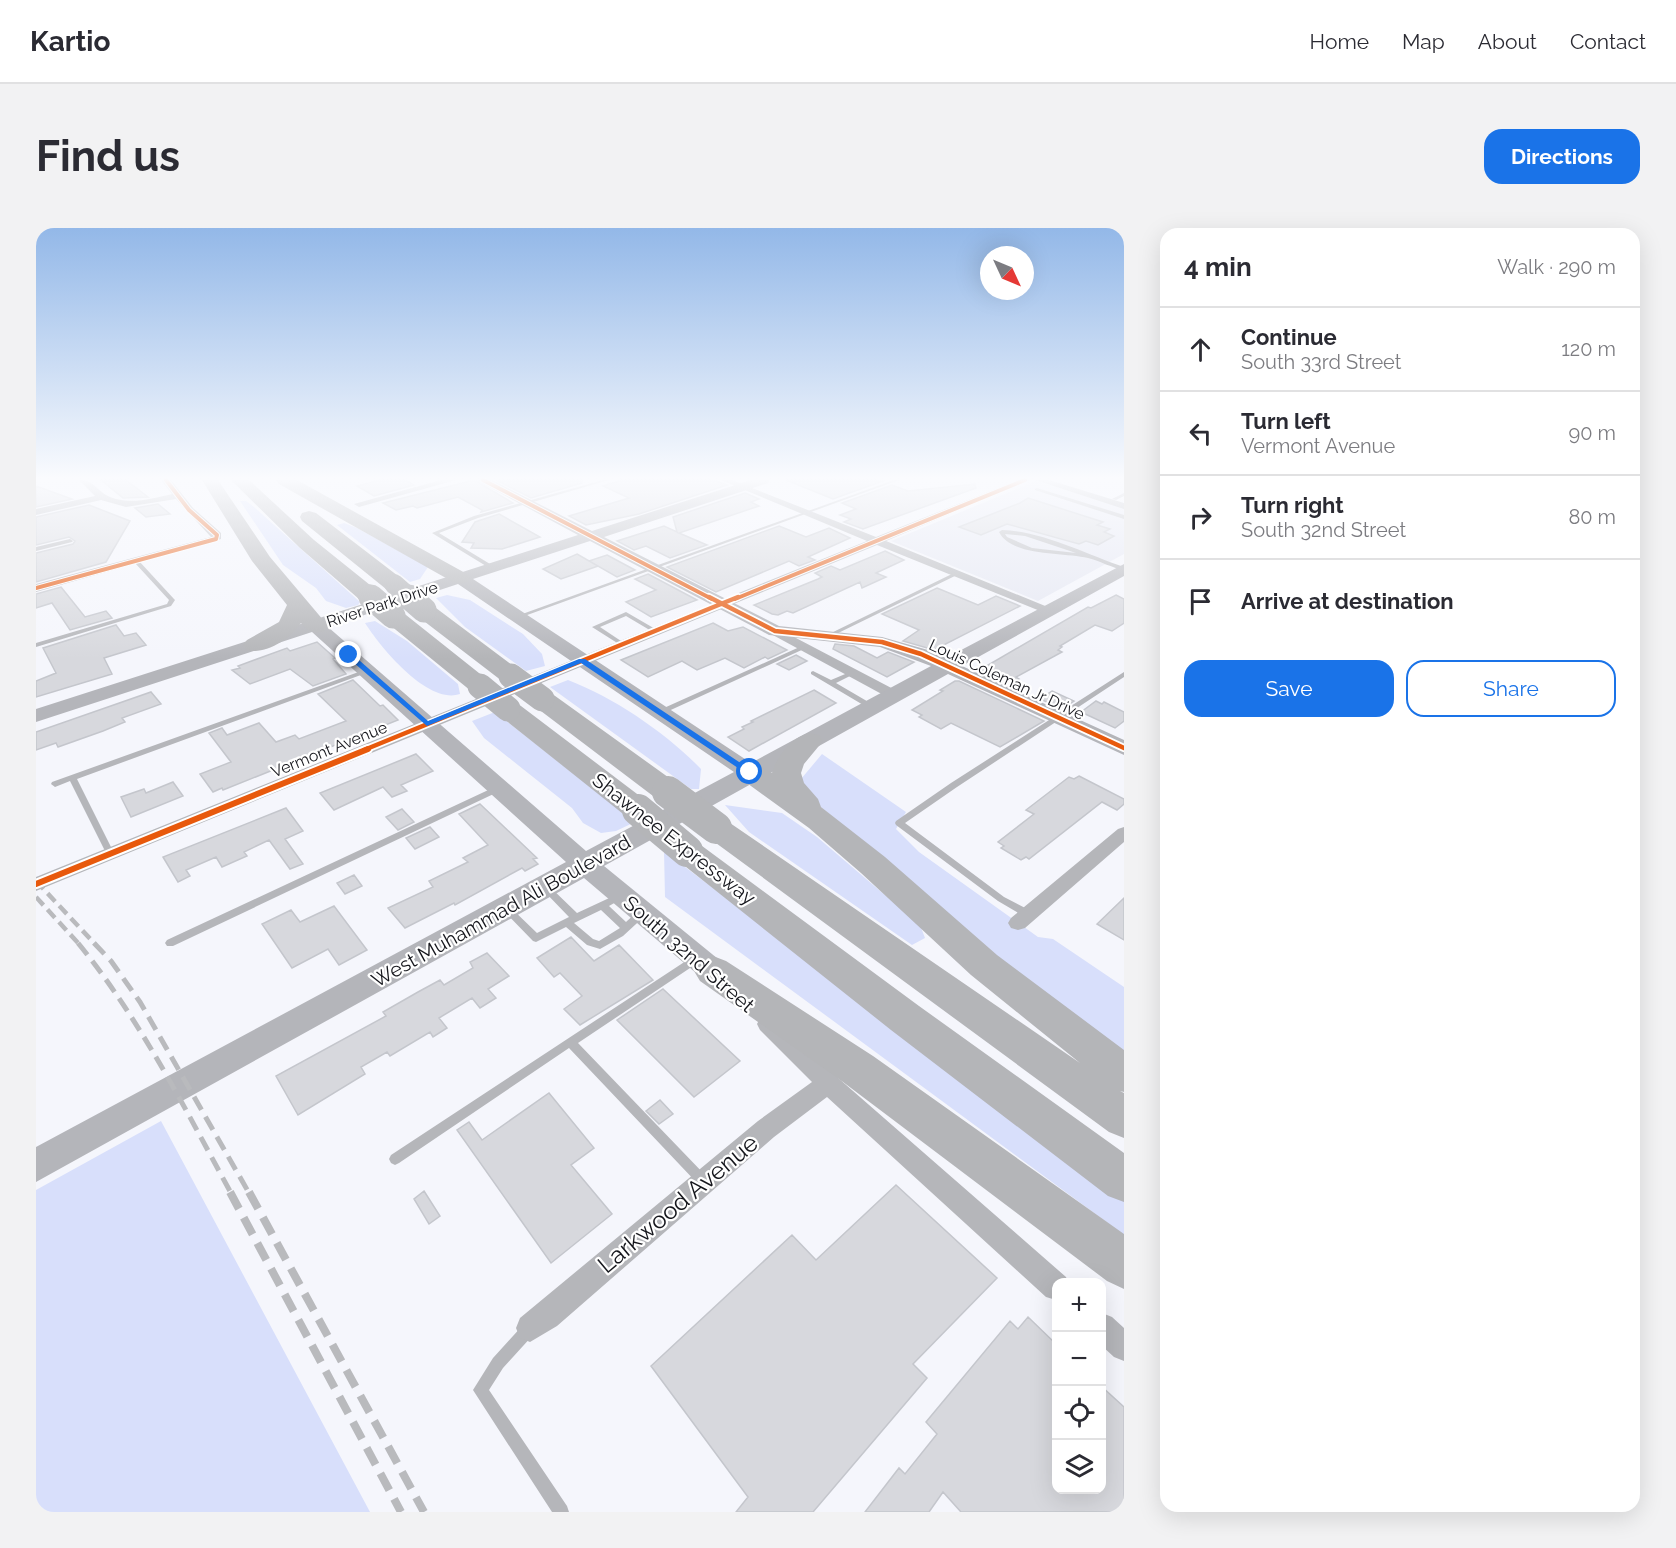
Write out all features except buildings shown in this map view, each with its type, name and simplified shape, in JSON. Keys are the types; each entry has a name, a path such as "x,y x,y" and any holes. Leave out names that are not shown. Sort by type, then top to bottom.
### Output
{"highway":[{"path":"248,540 262,561 316,626"},
{"name":"Shawnee Expressway","path":"304,540 367,602 393,616 638,810 702,827 1124,1118"},
{"name":"Shawnee Expressway","path":"338,540 424,610 668,792 702,827 905,1018 1124,1180"},
{"path":"391,540 460,579"},
{"path":"255,645 283,631 293,622 298,606"},
{"path":"809,741 788,764 785,774 792,790 820,821"},
{"path":"750,772 820,821 873,865 984,965 1124,1074"},
{"path":"705,964 858,1069 1124,1264"}],"main road":[{"name":"River Park Drive","path":"36,716 316,626 367,602 460,579 578,540"},
{"name":"Louis Coleman Jr Drive","path":"597,540 775,631 882,642 921,654 1124,748"},
{"name":"West Muhammad Ali Boulevard","path":"36,1165 585,865 702,827 750,772 1124,569"},
{"path":"460,579 750,772"},
{"path":"349,655 342,629 367,602"},
{"name":"South 32nd Street","path":"316,626 585,865 612,900 634,920 705,964"},
{"path":"701,741 713,755 718,766 702,827"}],"street":[{"path":"36,588 213,540"},
{"path":"877,540 1049,610"},
{"name":"Vermont Avenue","path":"36,884 877,540"},
{"name":"Louis Coleman Jr Drive","path":"775,631 894,695"},
{"path":"1023,919 1124,833"},
{"name":"South 32nd Street","path":"705,964 829,1084 1052,1283"},
{"name":"Larkwood Avenue","path":"530,1328 775,1121 812,1093 829,1084"},
{"path":"1106,1331 1124,1347"}],"lane":[{"path":"446,540 493,568"},
{"path":"517,617 731,540"},
{"path":"1009,540 1031,550 1086,556"},
{"path":"1040,540 1124,569"},
{"path":"36,549 70,541"},
{"path":"36,645 169,605 172,600 137,562"},
{"path":"828,636 958,573"},
{"path":"622,644 595,627 626,614 655,631"},
{"path":"659,712 804,647"},
{"path":"55,784 367,671"},
{"path":"813,673 873,706"},
{"path":"831,683 852,673"},
{"path":"1023,919 1001,899 899,823 1124,674"},
{"path":"72,778 110,854"},
{"path":"170,943 499,788"},
{"path":"545,887 590,942 600,945 620,933 634,920"},
{"path":"506,908 537,938 612,900"},
{"path":"395,1159 570,1042 705,964"},
{"path":"570,1042 704,1182"},
{"path":"530,1328 498,1363 480,1390 561,1512"}],"shaded area":[{"path":"266,540 291,540 360,602 358,605 346,608 326,601 316,588 283,565"},
{"path":"356,540 379,540 428,567 420,579 410,582"},
{"path":"1124,540 1124,554 1038,601 891,541"},
{"path":"447,595 470,600 523,634 542,654 545,666 526,671 465,627 436,598"},
{"path":"375,621 407,641 458,684 460,694 447,695 434,691 406,672 365,623"},
{"path":"568,680 604,696 672,742 701,769 699,789 691,789 550,687"},
{"path":"495,712 635,822 616,831 601,833 583,823 572,808 484,738 472,721"},
{"path":"822,754 906,812 896,829 919,852 1038,937 1053,939 1124,987 1124,1052 1032,986 808,796 801,779"},
{"path":"725,805 782,813 817,837 920,925 925,938 912,945 749,832"},
{"path":"664,851 1124,1199 1124,1235 665,897"},
{"path":"161,1121 370,1512 36,1512 36,1190"}],"railway":[{"path":"36,881 95,944"},
{"path":"36,897 79,944"},
{"path":"78,943 141,1033 231,1193"},
{"path":"94,943 111,961 140,1002 249,1193"},
{"path":"230,1192 401,1512"},
{"path":"249,1192 424,1512"}],"cycle path":[{"path":"36,588 213,540"},
{"path":"599,540 775,631 882,642 921,654 1124,748"},
{"path":"36,884 878,540"}],"route":[{"path":"349,655 427,724 582,660 750,772"}]}
